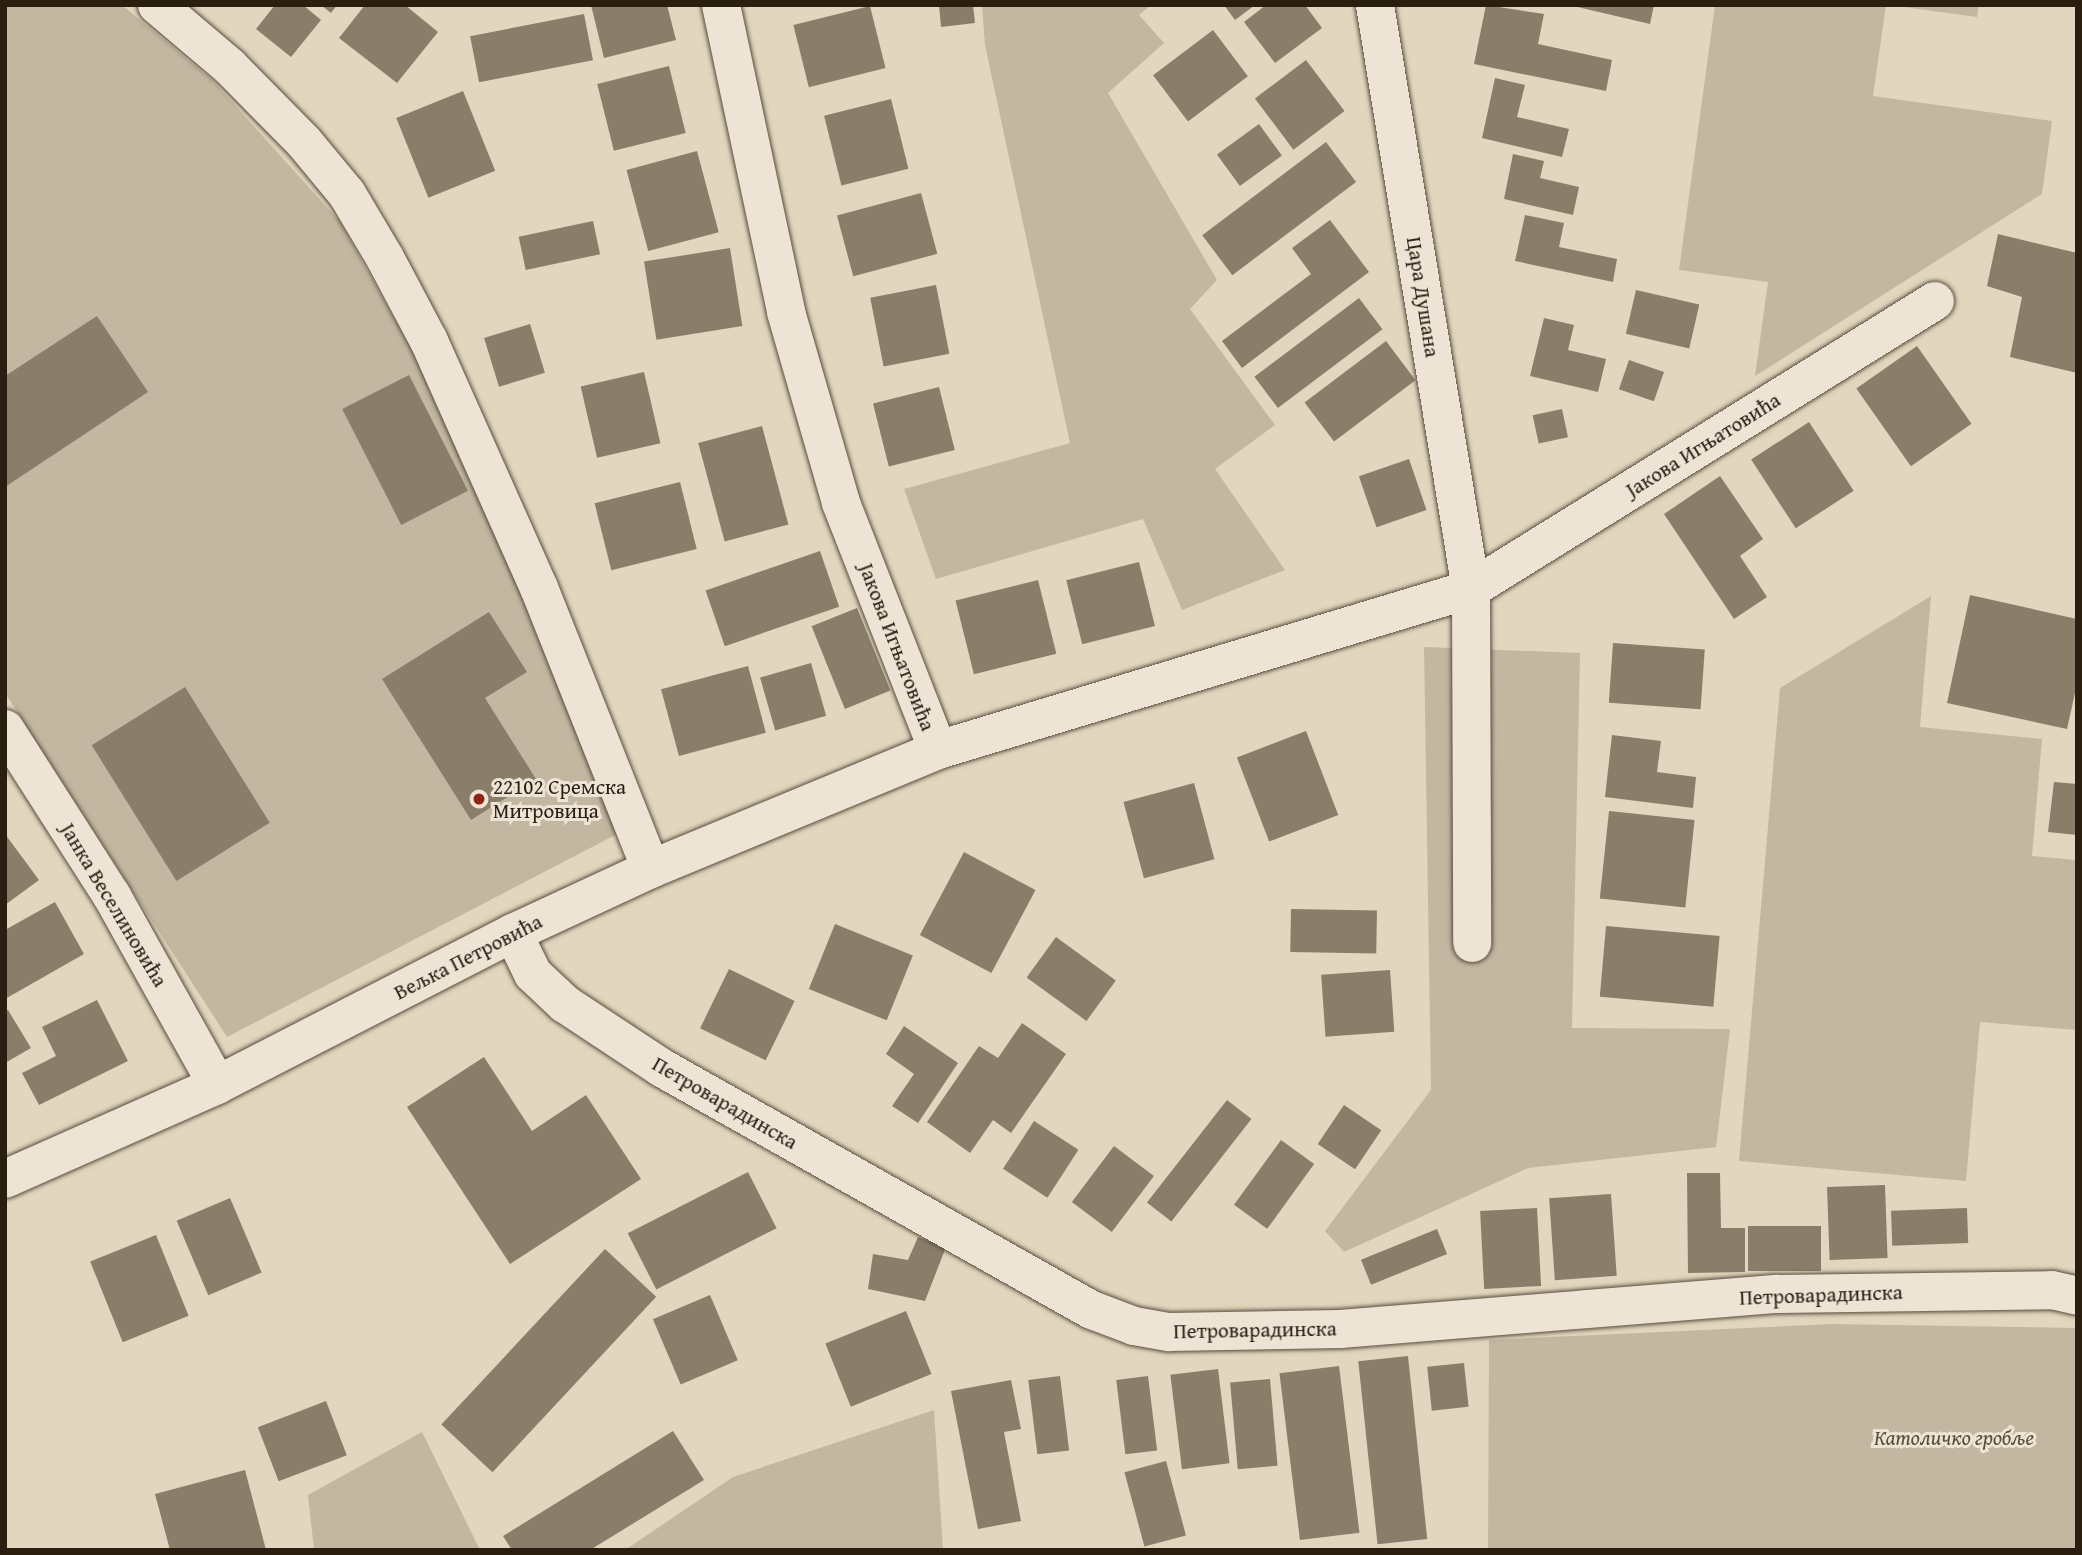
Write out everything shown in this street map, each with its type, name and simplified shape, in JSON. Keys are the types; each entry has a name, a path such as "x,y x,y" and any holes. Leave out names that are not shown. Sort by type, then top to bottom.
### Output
{"street":[{"path":"158,5 230,67 304,142 347,194 385,258 429,341 538,588 651,869"},
{"name":"Јакова Игњатовића","path":"721,5 786,312 841,503 938,750 1471,589 1935,301"},
{"name":"Цара Душана","path":"1375,5 1471,589"},
{"path":"1471,589 1472,943"},
{"name":"Јанка Веселиновића","path":"5,729 112,896 217,1085"},
{"name":"Вељка Петровића","path":"5,1179 217,1085 513,933 651,869 938,750"},
{"name":"Петроварадинска","path":"513,933 533,974 565,1004 662,1068 1092,1310 1134,1326 1169,1332 1340,1329 1778,1294 2052,1290 2077,1296"}],"green space":[{"path":"5,5 122,5 212,80 340,222 431,384 530,600 619,833 227,1037 5,693"},
{"path":"982,5 1151,5 1139,15 1164,43 1108,93 1217,280 1190,309 1275,425 1215,469 1285,570 1182,610 1143,519 936,579 904,489 1070,443 985,45"},
{"path":"1715,5 1886,5 1873,96 2052,121 2042,194 1755,376 1768,282 1679,270"},
{"path":"1889,5 1979,5 1977,17"},
{"path":"1931,596 1920,727 2042,739 2032,856 2077,860 2077,1030 1980,1022 1966,1181 1739,1161 1780,688"},
{"path":"1424,647 1580,653 1572,1028 1730,1029 1716,1147 1528,1168 1344,1252 1325,1231 1431,1090"},
{"name":"Католичко гробље","path":"1831,1324 2077,1328 2077,1550 1488,1550 1489,1340"},
{"path":"934,1410 943,1550 625,1550 733,1477"},
{"path":"422,1432 480,1550 314,1550 308,1495"}],"building":[{"path":"275,5 303,5 321,20 291,57 256,29"},
{"path":"321,5 337,5 331,13"},
{"path":"365,5 405,5 438,32 397,83 339,38"},
{"path":"591,5 667,5 676,40 604,58"},
{"path":"939,5 973,5 975,23 941,27"},
{"path":"1224,5 1255,5 1235,20"},
{"path":"1266,5 1305,5 1322,28 1275,63 1244,22"},
{"path":"1486,5 1544,14 1538,44 1612,60 1606,91 1474,64"},
{"path":"1569,5 1654,5 1650,24"},
{"path":"870,6 885,68 809,87 793,25"},
{"path":"584,14 593,60 479,82 470,36"},
{"path":"1213,30 1248,76 1188,121 1153,75"},
{"path":"1306,60 1345,111 1293,150 1255,99"},
{"path":"669,66 686,133 614,151 597,84"},
{"path":"1495,78 1525,85 1517,117 1569,129 1562,157 1482,138"},
{"path":"463,91 495,171 428,198 396,118"},
{"path":"891,99 908,169 841,186 824,116"},
{"path":"1259,124 1282,156 1240,186 1217,155"},
{"path":"1326,142 1356,182 1232,275 1202,235"},
{"path":"697,151 719,232 648,251 626,170"},
{"path":"1513,154 1544,161 1540,178 1579,187 1573,215 1504,199"},
{"path":"921,193 937,254 853,276 837,216"},
{"path":"1525,215 1564,223 1559,247 1617,259 1613,282 1515,261"},
{"path":"1330,220 1369,272 1242,368 1222,341 1311,274 1292,248"},
{"path":"593,221 600,254 526,270 519,237"},
{"path":"1998,234 2077,253 2077,373 2010,357 2022,297 1987,286"},
{"path":"730,248 742,326 656,340 644,262"},
{"path":"936,285 949,354 884,366 870,298"},
{"path":"1636,290 1699,305 1689,348 1626,334"},
{"path":"1359,298 1382,329 1278,408 1254,377"},
{"path":"97,316 148,392 5,487 5,376"},
{"path":"1544,318 1574,325 1568,350 1606,359 1598,392 1530,376"},
{"path":"530,324 545,373 499,387 484,338"},
{"path":"1386,341 1415,380 1334,442 1305,402"},
{"path":"1917,346 1971,424 1911,466 1856,388"},
{"path":"1629,360 1664,372 1654,401 1619,389"},
{"path":"644,372 660,443 597,458 581,387"},
{"path":"409,375 468,491 401,525 342,409"},
{"path":"939,387 955,450 889,467 873,403"},
{"path":"1562,409 1568,437 1539,444 1533,415"},
{"path":"1809,422 1854,491 1796,528 1751,460"},
{"path":"762,426 788,525 725,542 698,443"},
{"path":"1409,459 1427,510 1376,527 1359,476"},
{"path":"1720,476 1763,539 1740,556 1767,597 1734,619 1664,514"},
{"path":"680,482 697,549 611,570 595,503"},
{"path":"820,551 839,607 725,646 706,590"},
{"path":"1139,562 1155,626 1082,644 1066,580"},
{"path":"1038,580 1056,654 974,674 956,601"},
{"path":"1970,595 2077,619 2077,684 2067,729 1947,703"},
{"path":"857,608 890,691 845,709 812,626"},
{"path":"489,612 527,672 485,698 536,779 471,820 382,679"},
{"path":"1613,643 1705,649 1701,709 1609,703"},
{"path":"811,663 826,716 775,730 760,678"},
{"path":"748,666 766,733 679,756 661,689"},
{"path":"185,687 270,823 177,881 92,745"},
{"path":"1306,731 1338,815 1269,842 1237,758"},
{"path":"1612,735 1661,741 1657,772 1696,777 1693,808 1605,797"},
{"path":"2054,782 2077,784 2077,835 2048,832"},
{"path":"1194,783 1214,859 1144,878 1123,802"},
{"path":"1609,811 1695,820 1685,908 1600,899"},
{"path":"5,834 39,880 5,905"},
{"path":"964,852 1036,890 991,973 920,935"},
{"path":"55,902 84,954 5,999 5,930"},
{"path":"1291,909 1377,911 1376,953 1290,952"},
{"path":"835,924 913,955 887,1020 809,989"},
{"path":"1606,926 1720,936 1713,1007 1600,997"},
{"path":"1056,937 1116,980 1086,1021 1027,977"},
{"path":"729,969 795,1001 766,1060 700,1028"},
{"path":"1390,970 1394,1032 1325,1037 1321,975"},
{"path":"97,1000 128,1061 39,1105 22,1073 56,1056 42,1027"},
{"path":"8,1010 31,1048 5,1063 5,1011"},
{"path":"1022,1023 1066,1054 1011,1133 993,1120 970,1153 927,1122 979,1046 998,1058"},
{"path":"904,1026 958,1063 918,1123 892,1106 914,1074 886,1054"},
{"path":"484,1057 532,1131 586,1095 641,1179 510,1264 407,1107"},
{"path":"1227,1100 1251,1119 1171,1222 1147,1202"},
{"path":"1344,1105 1381,1130 1355,1169 1318,1144"},
{"path":"1034,1121 1078,1150 1047,1198 1003,1169"},
{"path":"1281,1140 1314,1164 1267,1229 1234,1205"},
{"path":"1114,1146 1154,1176 1112,1232 1072,1202"},
{"path":"748,1172 777,1228 656,1289 628,1233"},
{"path":"1687,1173 1720,1173 1721,1228 1745,1228 1745,1272 1688,1273"},
{"path":"1885,1185 1888,1258 1830,1260 1827,1187"},
{"path":"1611,1194 1617,1276 1555,1280 1549,1198"},
{"path":"230,1198 262,1273 208,1295 177,1221"},
{"path":"1537,1208 1541,1286 1484,1289 1480,1211"},
{"path":"1967,1208 1968,1243 1892,1246 1891,1211"},
{"path":"1748,1226 1821,1226 1821,1271 1748,1271"},
{"path":"1437,1229 1447,1254 1371,1285 1361,1260"},
{"path":"156,1235 189,1316 123,1342 90,1262"},
{"path":"918,1237 946,1247 925,1301 868,1289 873,1254 908,1260"},
{"path":"605,1249 656,1297 493,1472 441,1425"},
{"path":"710,1295 738,1360 681,1385 653,1319"},
{"path":"906,1311 931,1374 851,1407 825,1344"},
{"path":"1408,1356 1427,1539 1378,1544 1358,1361"},
{"path":"1464,1363 1469,1407 1432,1411 1427,1367"},
{"path":"1339,1366 1359,1533 1300,1540 1279,1373"},
{"path":"1218,1369 1230,1463 1182,1469 1170,1375"},
{"path":"1060,1376 1069,1450 1037,1454 1028,1380"},
{"path":"1148,1376 1157,1450 1125,1454 1116,1380"},
{"path":"1270,1379 1278,1466 1238,1469 1230,1382"},
{"path":"1011,1380 1021,1429 1004,1432 1021,1521 978,1529 951,1391"},
{"path":"326,1401 347,1455 279,1481 258,1427"},
{"path":"673,1431 704,1480 590,1550 512,1550 503,1536"},
{"path":"1166,1461 1186,1535 1144,1547 1124,1472"},
{"path":"245,1470 266,1550 170,1550 155,1494"}],"place":[{"name":"22102 Сремска Митровица","path":"479,799"}]}
